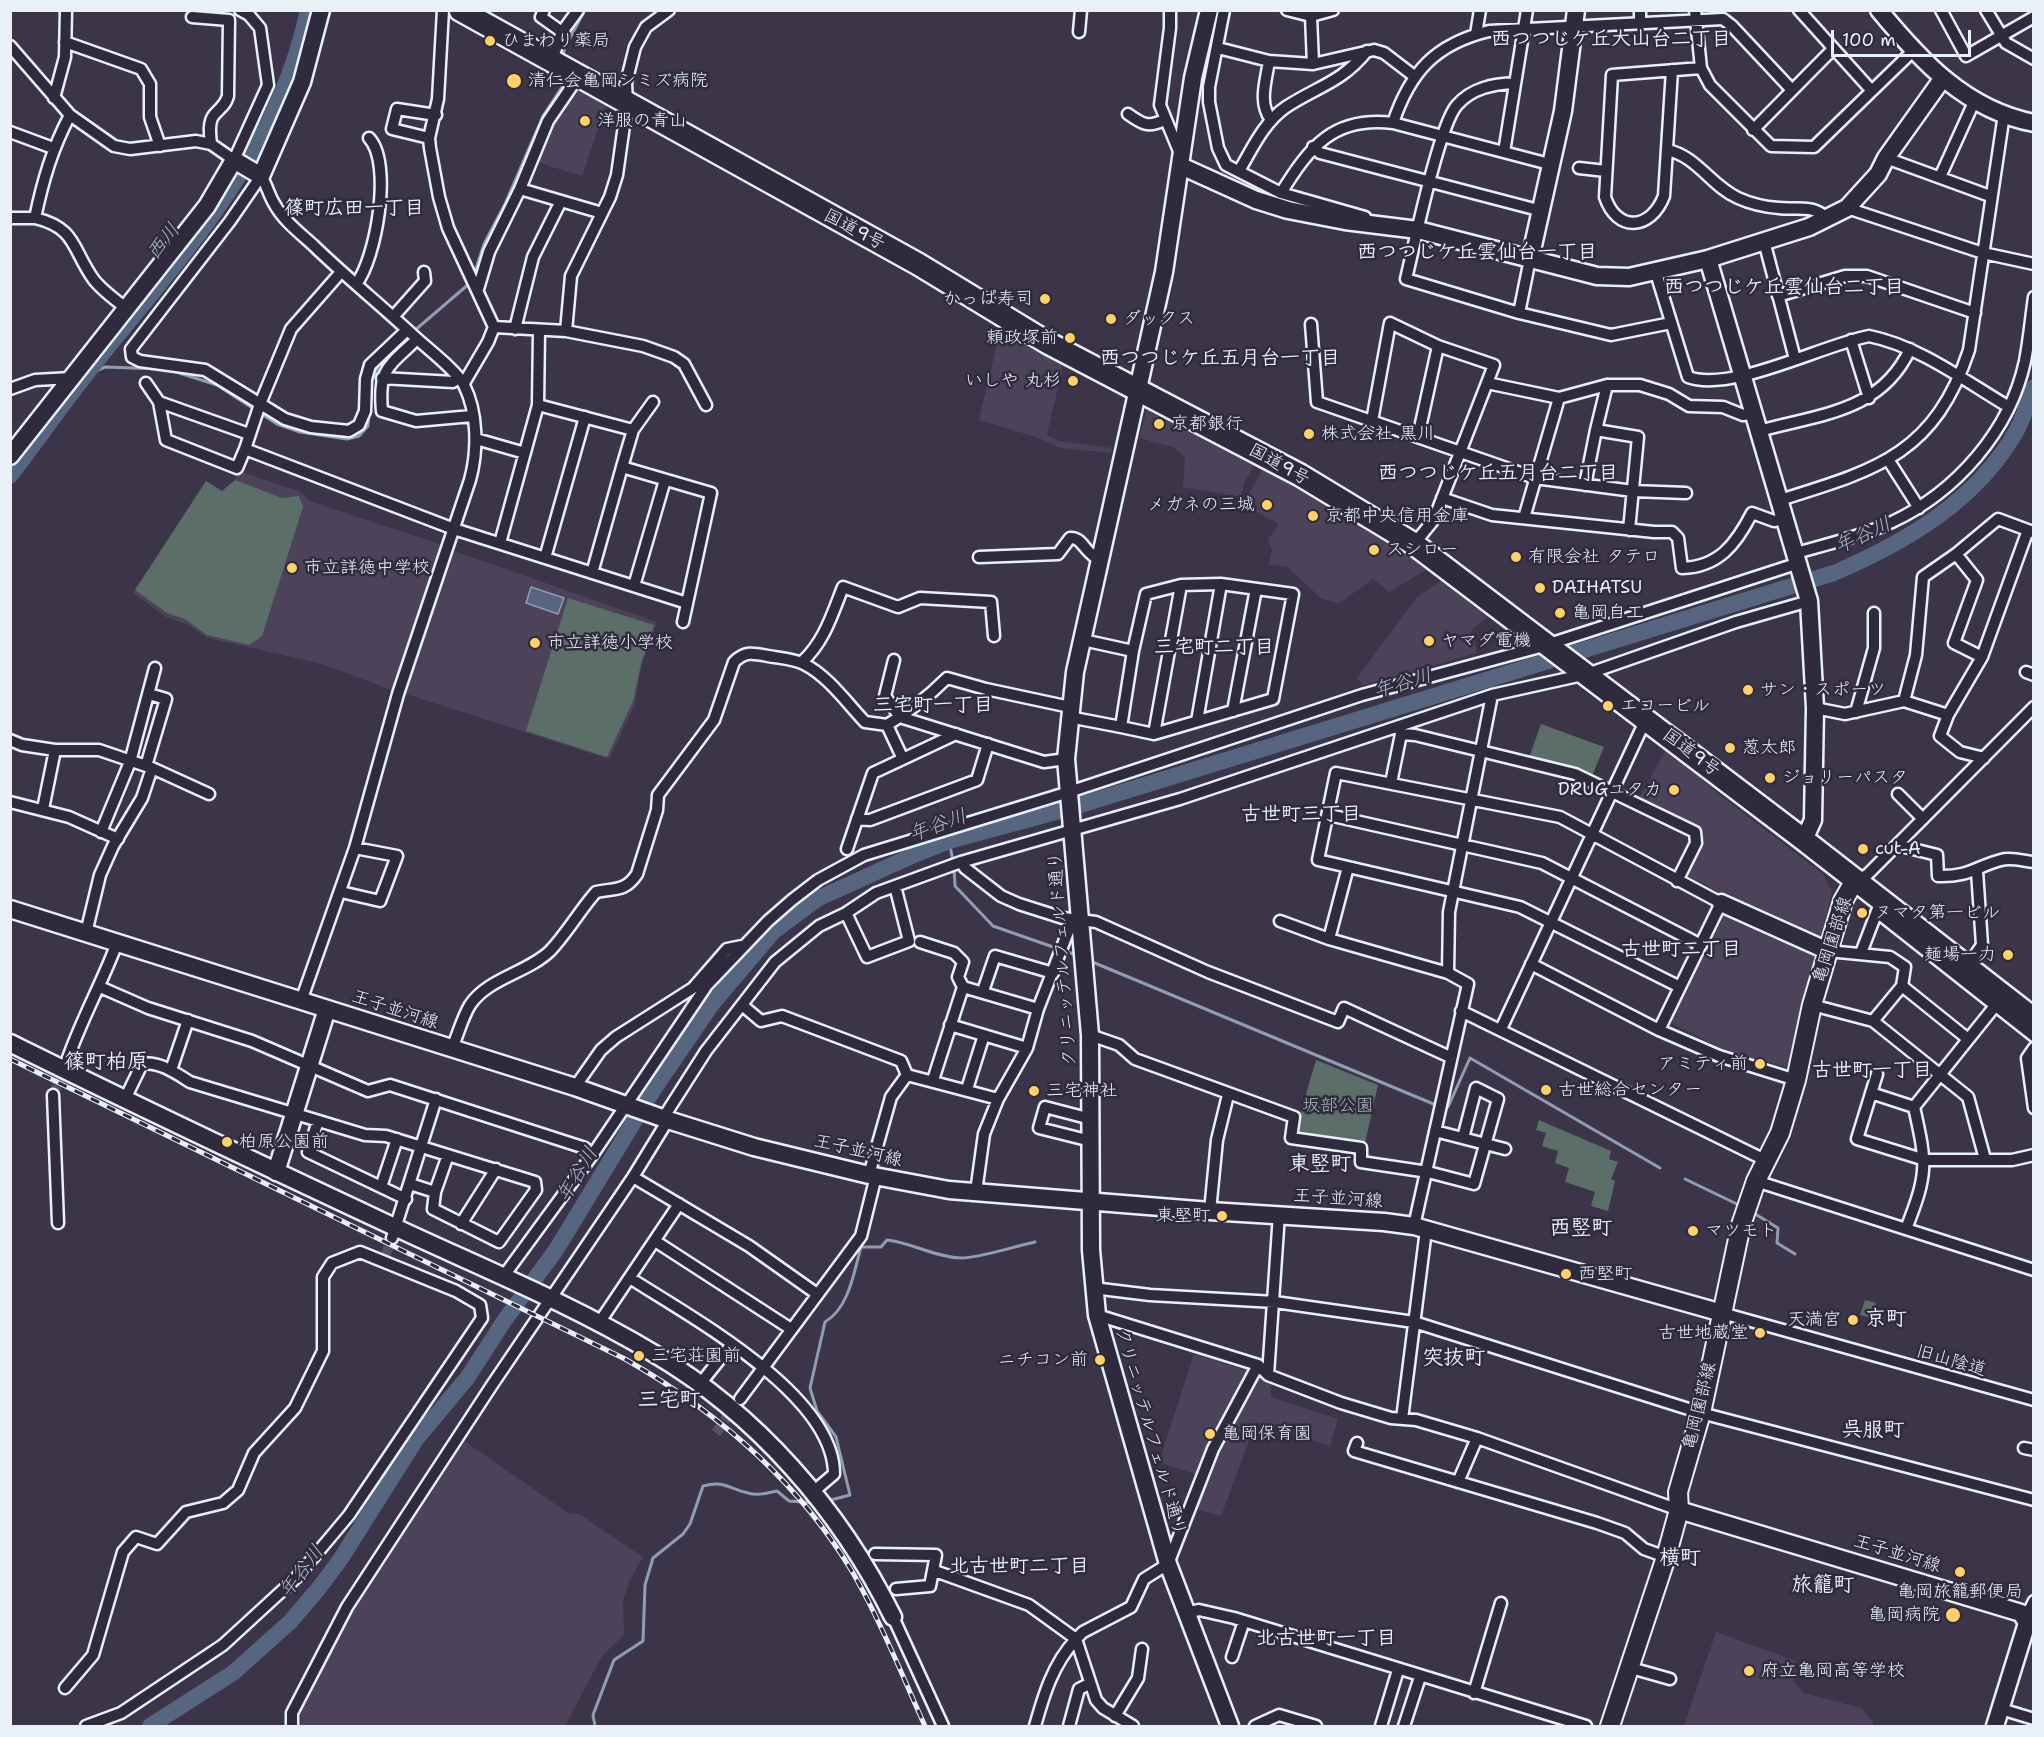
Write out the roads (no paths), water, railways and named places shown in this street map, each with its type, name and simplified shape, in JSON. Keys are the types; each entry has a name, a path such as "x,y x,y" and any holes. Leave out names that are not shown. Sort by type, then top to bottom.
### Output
{"highway":[{"name":"国道9号","path":"460,10 551,63 918,264 1048,343 1300,475 1413,544 1550,645 1804,840 1855,880 1879,906 2034,1019"}],"main road":[{"name":"亀岡園部線","path":"1610,1726 1666,1557 1679,1510 1678,1492 1701,1413 1741,1225 1756,1181 1780,1133 1796,1080 1812,1005 1828,951 1843,901 1855,880"}],"street":[{"path":"54,98 65,57 66,10"},
{"path":"10,456 207,206 237,162 268,85 261,28 249,15 240,10"},
{"path":"321,10 302,82 258,174 230,221 131,349 132,357 140,361 205,370 285,419 311,427 349,431 359,425 365,411 366,379 370,365 407,330"},
{"path":"382,378 453,382 461,380 488,342 494,327 448,228 439,198 429,138 436,116 443,10"},
{"path":"544,10 541,17 562,32"},
{"path":"551,63 562,32 578,10"},
{"path":"566,331 571,276 602,213 617,175 627,104 626,83 635,47 646,27 669,10"},
{"path":"1078,32 1081,10"},
{"path":"1170,10 1170,28 1160,105 1181,161 1256,200 1288,210 1345,221 1418,230"},
{"name":"クリニッテルフェルド通り","path":"1209,10 1193,78 1164,272 1083,639 1070,712 1066,759 1090,1035 1091,1202 1093,1288 1096,1315 1168,1564 1230,1726"},
{"path":"1224,10 1209,87 1209,102 1226,165 1281,192 1418,230 1606,277 1629,277 1656,273 1708,259 1824,221 1847,208 1878,174 1886,158 1943,78"},
{"path":"1287,10 1311,16 1333,10"},
{"path":"1476,34 1480,10"},
{"path":"1504,152 1527,10"},
{"path":"1519,313 1553,165 1576,10"},
{"path":"1640,10 1640,23"},
{"path":"1798,10 1871,90"},
{"path":"1941,10 1966,56 2034,17"},
{"path":"1986,10 2006,43 2034,59"},
{"path":"1886,13 1914,50 1943,78 1974,102 2034,123"},
{"path":"1696,15 1701,68 1710,85 1771,146 1814,147 1914,50"},
{"path":"1393,123 1414,76 1432,59 1476,34 1524,29 1640,23 1696,15 1723,19 1792,90"},
{"path":"1311,16 1313,64"},
{"path":"192,17 229,20 228,96 224,107 213,116 210,123 211,144"},
{"path":"65,42 127,62 141,69 150,84 150,117 160,146"},
{"path":"10,46 70,115 114,146 130,149 196,141 211,144 258,174 282,214 341,272 461,380 476,439 474,465 398,694 356,848 301,1001"},
{"path":"1218,48 1269,61 1313,64 1367,51 1384,53 1414,76"},
{"path":"1753,130 1833,50"},
{"path":"1239,171 1271,120 1286,107 1330,85 1355,67 1367,51"},
{"path":"1269,61 1263,100 1265,112 1271,120"},
{"path":"1672,70 1664,196 1659,210 1650,218 1640,223 1629,222 1617,217 1608,208 1605,197 1612,75 1672,70 1701,68"},
{"path":"478,289 489,252 520,189 548,121 578,77"},
{"path":"1515,83 1493,84 1472,93 1456,106 1443,137 1406,279 1519,313 1611,335 1671,323"},
{"path":"1940,177 1974,102"},
{"path":"429,138 392,129 397,109 436,116"},
{"path":"1128,114 1144,125 1152,126 1164,120"},
{"path":"1780,500 1863,473 1889,460 1922,434 1944,407 1960,378 1970,350 1990,196 2004,114"},
{"path":"35,218 44,175 53,148 70,115"},
{"path":"1281,192 1313,147 1333,133 1369,120 1393,123 1553,165"},
{"path":"10,132 53,148"},
{"path":"356,284 369,261 382,184 375,144 369,138"},
{"path":"1313,147 1320,153 1542,210"},
{"path":"1667,150 1688,158 1720,188 1739,198 1779,208 1811,209 1823,215 1824,221"},
{"path":"1886,158 1990,196"},
{"path":"1579,168 1606,171"},
{"path":"520,189 602,213"},
{"path":"515,329 533,257 561,201"},
{"path":"1847,208 1983,253 2034,264"},
{"path":"10,218 35,218 59,226 106,294 126,308"},
{"path":"1764,242 1795,359"},
{"path":"1708,259 1808,598 1815,708 1813,820 1804,840"},
{"path":"146,383 159,402 166,440 237,468 291,329 341,272"},
{"path":"393,317 425,281 424,272"},
{"path":"1656,273 1688,377 1700,382 1743,375 1869,336 1890,340 1910,349 2009,407"},
{"path":"1778,296 1845,276 1867,276 1975,313"},
{"path":"508,1279 629,1106 707,985 768,921 818,880 864,855 1069,794 1362,695 1550,645 1799,562 1920,508 1943,490 1975,458 2009,407 2025,361 2034,297"},
{"path":"1372,421 1390,323 1438,346 1494,365 1442,498 1431,522 1413,544"},
{"path":"1311,324 1317,402 1535,478 1633,491 1686,493"},
{"path":"494,327 566,331 643,346 674,357 684,364 706,405"},
{"path":"500,543 538,405 539,331"},
{"path":"417,339 386,369 379,385 382,411 416,421 472,417"},
{"path":"1851,340 1869,398"},
{"path":"1418,437 1438,346"},
{"path":"1759,430 1869,398 1886,386 1900,369 1910,349"},
{"path":"10,389 35,380 73,378"},
{"path":"1487,383 1559,398 1607,385 1640,385 1669,394 1689,406 1723,407 1743,415 1754,414"},
{"path":"1585,485 1607,385"},
{"path":"1524,518 1559,398"},
{"path":"159,402 249,434"},
{"path":"592,573 633,430 653,402"},
{"path":"538,405 633,430"},
{"path":"545,558 585,417"},
{"path":"1596,430 1638,437 1629,530"},
{"path":"476,439 525,453"},
{"path":"245,449 454,529 687,603"},
{"path":"1889,460 1920,508"},
{"path":"622,467 711,493 683,622"},
{"path":"634,586 665,480"},
{"path":"1442,498 1492,515 1629,530 1672,532 1678,538 1682,568 1701,567 1737,541 1752,513 1774,520 1786,519"},
{"path":"1905,701 1916,655 1923,577 1956,554 1998,519 2031,531 1982,657 1948,715 1940,736 1960,752 1984,758"},
{"path":"979,557 1058,554 1064,551 1070,538 1076,538 1081,541 1087,553 1100,560"},
{"path":"1956,554 1977,580 1954,643 1982,657"},
{"path":"1197,721 1221,584"},
{"path":"452,1048 470,1006 477,997 500,980 533,965 552,949 596,892 614,891 631,882 637,874 657,810 658,795 714,720 734,662 741,656 751,652 802,663 835,690 865,722 887,725 900,717 919,699 930,695 946,678 1121,727 1154,734 1274,699 1293,594 1221,584 1181,585 1146,594 1133,651 1121,727"},
{"path":"1154,734 1181,585"},
{"path":"802,663 814,651 825,634 843,587 898,607 920,598 991,602 994,636"},
{"path":"1233,711 1256,589"},
{"path":"284,1726 347,1607 547,1297 633,1177 663,1118 706,1051 775,962 819,926 846,913 876,893 1072,824 1180,800 1492,695 1584,672 1808,598"},
{"path":"1856,712 1874,648 1874,613"},
{"path":"1083,639 1133,651"},
{"path":"894,660 885,696 900,717 1044,762 1066,759"},
{"path":"101,832 130,762 155,668"},
{"path":"86,933 100,875 142,798 166,699 149,694"},
{"path":"1448,973 1449,912 1492,695"},
{"path":"1815,708 1845,714 1905,701 1948,715"},
{"path":"1855,880 1867,875 2034,707"},
{"path":"1501,1029 1646,719"},
{"path":"887,725 902,757"},
{"path":"847,849 873,773 902,757 956,734"},
{"path":"1391,783 1401,734 1415,735 1575,774 1695,832 1696,843 1677,880"},
{"path":"10,740 22,745 56,750 99,750 149,767 209,794"},
{"path":"857,819 870,820 977,780 988,744"},
{"path":"44,809 56,750"},
{"path":"1680,987 1520,907 1318,860 1336,773 1560,817 1721,903 1828,951 1890,957 1905,967 1902,986 1873,1021"},
{"path":"1898,794 1923,819"},
{"path":"10,802 44,809 118,839"},
{"path":"1329,815 1542,863 1701,945"},
{"path":"1897,845 1937,855 1938,876 1956,877 2002,860 2034,862"},
{"path":"341,892 380,901 397,856 356,848"},
{"path":"961,862 965,868 1001,896 1063,918 1096,922 1208,972 1338,1022 1344,1008 1450,1057"},
{"path":"1329,939 1348,867"},
{"path":"1966,968 1982,945 1977,871"},
{"path":"846,913 867,957 909,941 895,886"},
{"path":"1659,1030 1721,903"},
{"path":"1861,953 1879,906 1995,1006 2034,1036"},
{"name":"王子並河線","path":"10,909 575,1087 754,1147 872,1176 976,1192 1210,1211 1279,1214 1420,1228 1722,1313"},
{"path":"976,1192 981,1146 998,1099 1027,1048 1038,1009 1071,924 1080,920"},
{"path":"1280,921 1329,939 1448,973 1468,984 1450,1057 1428,1172 1420,1228 1414,1322 1402,1419"},
{"path":"920,942 954,953 963,962 957,977 963,987 1038,1009"},
{"path":"67,1061 79,1026 100,987 117,943"},
{"path":"575,1087 601,1050 616,1037 693,988 727,949 743,946"},
{"path":"983,991 995,956 1053,973"},
{"path":"1532,964 1659,1030 1719,1056 1796,1080"},
{"path":"1902,986 1968,1039"},
{"path":"100,987 148,1008 252,1041 368,1091 390,1085 585,1148"},
{"path":"933,1080 963,987"},
{"path":"742,1005 761,1021 782,1016 901,1061 907,1075"},
{"path":"1812,1005 1873,1021 1968,1097 1985,1159"},
{"path":"1914,1107 1995,1006"},
{"path":"276,1172 327,1009"},
{"path":"1461,1011 1767,1161"},
{"path":"171,1070 188,1020"},
{"path":"950,1025 1027,1048"},
{"path":"967,1089 984,1035"},
{"path":"1090,1035 1119,1045 1135,1059 1228,1095 1294,1117 1291,1138 1361,1148 1360,1162 1428,1172 1474,1184 1497,1100 1476,1088 1463,1138"},
{"path":"10,1043 276,1172 394,1233 547,1297 654,1353 700,1384 731,1408 772,1446 813,1492 860,1555 893,1617 943,1726"},
{"path":"2034,1048 2027,1058 2034,1108"},
{"path":"124,1099 142,1064 150,1062 171,1070 190,1082 364,1135 397,1139 535,1182 536,1190 500,1242 433,1209 435,1192 448,1155"},
{"path":"1876,1074 1857,1139 1926,1160 2012,1160 2034,1155"},
{"path":"907,1075 998,1099"},
{"path":"740,1399 861,1236 872,1176 891,1097 907,1075"},
{"path":"1871,1094 1914,1107"},
{"path":"53,1095 58,1223"},
{"path":"1210,1211 1217,1140 1228,1095"},
{"path":"394,1233 436,1099"},
{"path":"1090,1141 1039,1128 1045,1107 1091,1119"},
{"path":"1906,1229 1922,1189 1926,1160 1914,1107"},
{"path":"318,1121 308,1152 406,1199"},
{"path":"1435,1131 1505,1149"},
{"path":"381,1187 397,1139"},
{"path":"461,1224 496,1169"},
{"path":"633,1177 749,1246 817,1294"},
{"path":"1756,1181 2034,1269"},
{"path":"410,1184 435,1192"},
{"path":"599,1323 679,1204"},
{"path":"1268,1375 1275,1302 1279,1214"},
{"path":"655,1241 791,1329"},
{"path":"64,1688 93,1655 123,1552 136,1537 157,1544 186,1512 222,1503 238,1490 254,1453 295,1408 323,1351 323,1276 332,1263 360,1252 383,1259 473,1299 482,1310 482,1318 349,1515 297,1577 223,1645 121,1713 86,1726"},
{"path":"630,1278 732,1344 763,1368 801,1403 827,1439 834,1459 834,1474 813,1492"},
{"path":"1093,1288 1275,1302 1414,1322 1701,1413 2034,1500"},
{"name":"旧山陰道","path":"1722,1313 2034,1400"},
{"path":"1096,1315 1258,1365 1268,1375 1341,1403 1477,1438 1679,1510"},
{"path":"700,1384 732,1344"},
{"path":"1035,1726 1046,1687 1062,1656 1083,1632 1131,1607 1144,1579 1168,1564 1213,1449 1258,1365"},
{"path":"1458,1482 1477,1438"},
{"path":"1357,1443 1354,1451 1625,1533 1644,1550 1666,1557"},
{"name":"王子並河線","path":"1679,1510 2030,1615"},
{"path":"875,1554 936,1555 935,1570 930,1586 896,1589"},
{"path":"935,1570 1029,1605 1076,1639 1096,1700 1118,1720 1132,1726"},
{"path":"1995,1726 2034,1600"},
{"path":"1473,1693 1501,1603"},
{"path":"1185,1613 1199,1610 1244,1621 1567,1724 1586,1726"},
{"path":"1232,1656 1244,1621"},
{"path":"1118,1720 1138,1677 1142,1648"},
{"path":"1630,1668 1670,1679"},
{"path":"1381,1726 1398,1670"},
{"path":"1404,1726 1420,1677"},
{"path":"1069,1726 1079,1689 1089,1684"},
{"path":"2001,1709 2034,1719"},
{"path":"292,1713 292,1726"},
{"path":"1255,1726 1279,1715 1316,1726"}],"water":[{"path":"531,587 564,598 558,614 526,603"}],"waterway":[{"name":"西川","path":"10,476 80,382 199,234 227,193 253,152 276,107 294,61 308,10"},
{"path":"563,55 585,10"},
{"path":"473,278 484,244 505,204 543,116 564,84"},
{"path":"414,331 470,283"},
{"path":"173,371 217,385 277,424 300,432 347,439 359,436 368,426 371,383 378,367 410,336"},
{"path":"86,375 105,367 161,369"},
{"name":"年谷川","path":"150,1726 233,1673 290,1622 319,1588 340,1560 417,1438 468,1377 504,1321 556,1250 652,1092 712,1004 773,932 817,899 949,841 1067,809 1834,573 1913,533 1961,498 2001,455 2017,430 2034,387"},
{"path":"949,841 953,861"},
{"path":"954,868 955,886 993,926 1076,955"},
{"path":"1090,961 1436,1105 1448,1107 1470,1058 1660,1168"},
{"path":"1685,1179 1741,1206"},
{"path":"1752,1212 1778,1228 1777,1243 1795,1254"},
{"path":"827,1501 850,1495 836,1437 817,1411 810,1388 825,1322 840,1308 845,1299 861,1247 881,1247 887,1240 961,1258 1035,1242"},
{"path":"595,1726 593,1715 614,1660 643,1641 645,1585 653,1558 683,1534 690,1524 703,1486 717,1484 755,1494 777,1491 789,1501 815,1503"}],"tunnel":[{"path":"53,1095 66,1064"},
{"path":"385,1256 392,1238"},
{"path":"716,1433 735,1406"}],"railway":[{"path":"10,1059 625,1359 692,1402 753,1451 807,1508 831,1540 853,1573 873,1610 925,1726"}],"place":[{"name":"ひまわり薬局","path":"490,41"},
{"name":"清仁会亀岡シミズ病院","path":"514,81"},
{"name":"洋服の青山","path":"585,121"},
{"name":"かっぱ寿司","path":"1045,299"},
{"name":"ダックス","path":"1111,319"},
{"name":"頼政塚前","path":"1070,338"},
{"name":"いしや 丸杉","path":"1073,381"},
{"name":"京都銀行","path":"1159,424"},
{"name":"株式会社 黒川","path":"1309,434"},
{"name":"メガネの三城","path":"1267,505"},
{"name":"京都中央信用金庫","path":"1313,516"},
{"name":"スシロー","path":"1374,550"},
{"name":"有限会社 タテロ","path":"1516,557"},
{"name":"市立詳徳中学校","path":"292,568"},
{"name":"DAIHATSU","path":"1540,588"},
{"name":"亀岡自工","path":"1560,613"},
{"name":"ヤマダ電機","path":"1429,641"},
{"name":"市立詳徳小学校","path":"535,643"},
{"name":"サン・スポーツ","path":"1748,690"},
{"name":"エコービル","path":"1608,706"},
{"name":"荵太郎","path":"1730,748"},
{"name":"ジョリーパスタ","path":"1770,778"},
{"name":"DRUGユタカ","path":"1674,790"},
{"name":"cut-A","path":"1863,849"},
{"name":"ヌマタ第一ビル","path":"1862,913"},
{"name":"麺場一力","path":"2008,955"},
{"name":"アミティ前","path":"1760,1064"},
{"name":"古世総合センター","path":"1546,1090"},
{"name":"三宅神社","path":"1034,1091"},
{"name":"柏原公園前","path":"227,1142"},
{"name":"東堅町","path":"1222,1216"},
{"name":"マツモト","path":"1693,1231"},
{"name":"西堅町","path":"1566,1274"},
{"name":"天満宮","path":"1853,1320"},
{"name":"古世地蔵堂","path":"1760,1333"},
{"name":"三宅荘園前","path":"639,1356"},
{"name":"ニチコン前","path":"1100,1360"},
{"name":"亀岡保育園","path":"1210,1434"},
{"name":"亀岡旅籠郵便局","path":"1960,1572"},
{"name":"亀岡病院","path":"1953,1615"},
{"name":"府立亀岡高等学校","path":"1749,1671"}],"district":[{"name":"西つつじケ丘大山台二丁目","path":"1611,40"},
{"name":"篠町広田一丁目","path":"354,209"},
{"name":"西つつじケ丘雲仙台一丁目","path":"1477,253"},
{"name":"西つつじケ丘雲仙台二丁目","path":"1784,288"},
{"name":"西つつじケ丘五月台一丁目","path":"1220,359"},
{"name":"西つつじケ丘五月台二丁目","path":"1498,474"},
{"name":"三宅町二丁目","path":"1214,648"},
{"name":"三宅町一丁目","path":"933,706"},
{"name":"古世町三丁目","path":"1301,815"},
{"name":"古世町二丁目","path":"1681,950"},
{"name":"篠町柏原","path":"106,1063"},
{"name":"古世町一丁目","path":"1872,1071"},
{"name":"東竪町","path":"1320,1165"},
{"name":"西竪町","path":"1581,1229"},
{"name":"京町","path":"1886,1320"},
{"name":"突抜町","path":"1454,1359"},
{"name":"三宅町","path":"669,1401"},
{"name":"呉服町","path":"1873,1431"},
{"name":"横町","path":"1680,1559"},
{"name":"北古世町二丁目","path":"1019,1567"},
{"name":"旅籠町","path":"1823,1586"},
{"name":"北古世町一丁目","path":"1326,1639"}],"park label":[{"name":"坂部公園","path":"1338,1106"}]}
